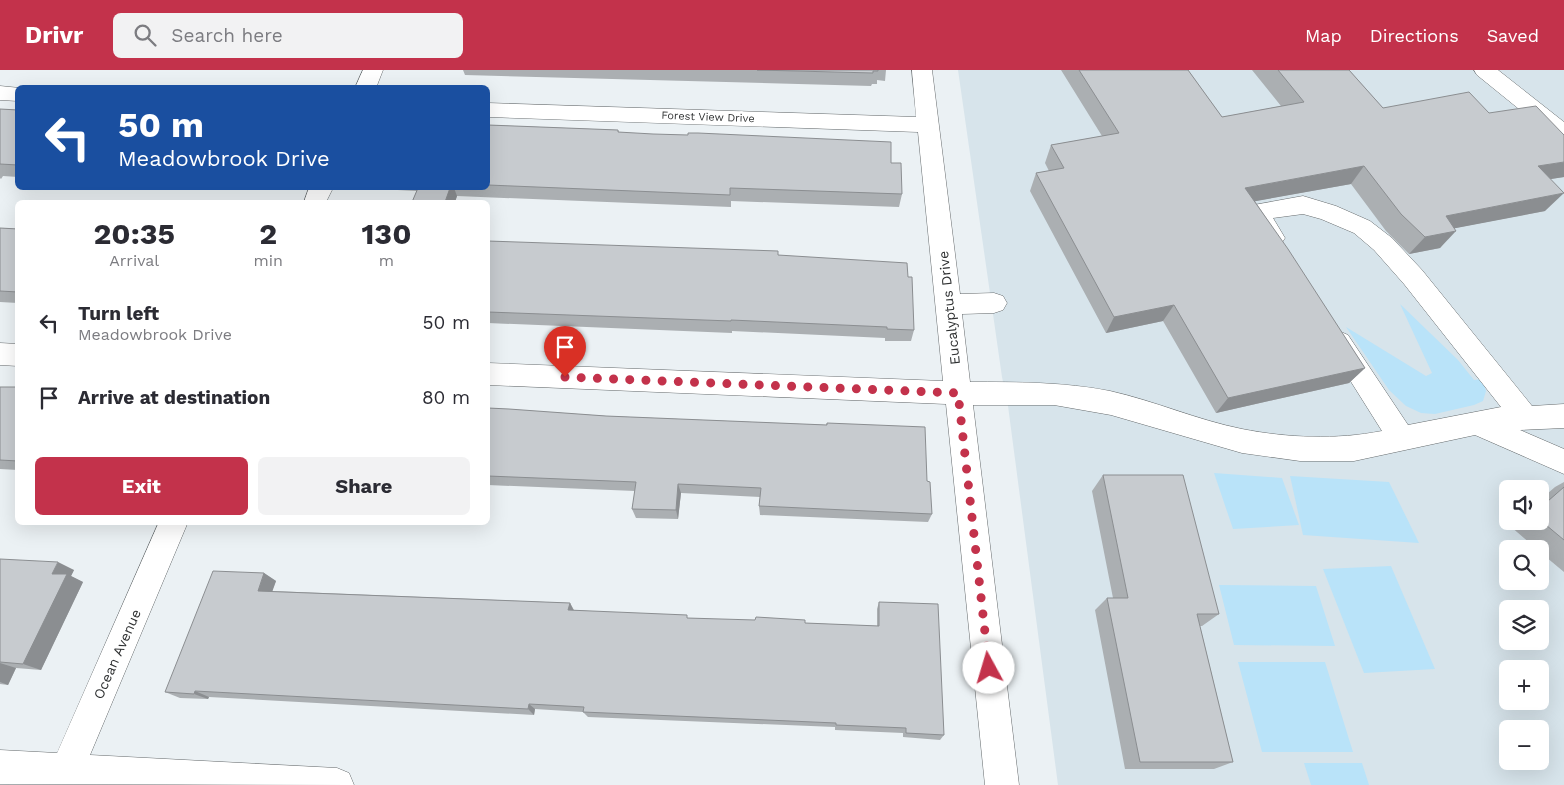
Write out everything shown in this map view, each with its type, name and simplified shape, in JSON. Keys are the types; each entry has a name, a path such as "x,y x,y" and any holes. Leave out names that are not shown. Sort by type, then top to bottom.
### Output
{"street":[{"path":"366,85 373,70"},
{"name":"Eucalyptus Drive","path":"922,70 1002,785"},
{"path":"1484,70 1564,134"},
{"path":"0,93 15,94"},
{"name":"Forest View Drive","path":"490,110 928,124"},
{"path":"1287,260 1256,212 1303,204 1362,227 1383,244 1413,277 1525,418"},
{"path":"948,304 994,303"},
{"path":"1328,325 1402,439"},
{"path":"0,354 15,355"},
{"path":"490,374 958,393 1054,394 1084,397 1138,410 1207,433 1272,446 1300,449 1354,449 1476,423 1525,418 1561,417"},
{"path":"1476,423 1564,462"},
{"name":"Ocean Avenue","path":"63,778 173,525"},
{"path":"0,767 63,778 337,785"}],"shaded area":[{"path":"958,70 1564,70 1564,785 1058,785 1008,406 1002,377"},
{"path":"1400,304 1458,360 1474,380 1482,379 1486,391 1483,401 1474,405 1435,414 1421,413 1406,406 1389,390 1346,327 1426,376 1432,373"},
{"path":"1214,473 1282,478 1299,525 1233,529"},
{"path":"1290,476 1389,482 1419,543 1303,535"},
{"path":"1391,566 1435,669 1364,673 1323,569"},
{"path":"1219,585 1316,586 1335,646 1234,645"},
{"path":"1238,662 1325,662 1353,752 1262,752"},
{"path":"1304,763 1362,763 1369,785 1311,785"}],"building":[{"path":"757,70 878,71 873,71 873,73"},
{"path":"1079,70 1188,70 1222,117 1304,102 1278,70 1349,70 1383,108 1469,92 1489,113 1536,106 1564,135 1564,162 1538,166 1564,193 1446,216 1456,231 1425,237 1401,214 1364,166 1245,188 1288,249 1365,368 1228,398 1174,305 1114,317 1036,173 1064,168 1051,145 1119,133"},
{"path":"0,109 15,110 15,165 0,164"},
{"path":"490,125 618,130 618,132 653,134 688,135 688,133 698,133 891,142 891,163 901,163 902,194 730,188 730,195 490,185"},
{"path":"417,190 449,190 446,200 413,200"},
{"path":"0,228 15,229 15,292 0,291"},
{"path":"490,241 778,251 778,255 907,263 908,277 912,277 914,330 887,329 887,327 490,312"},
{"path":"0,387 15,387 15,461 0,460"},
{"path":"490,408 606,416 925,427 927,481 930,482 932,514 759,506 761,488 678,484 676,510 632,509 636,482 490,476"},
{"path":"1103,475 1183,475 1219,614 1197,614 1233,762 1140,762 1107,598 1128,598"},
{"path":"1564,487 1564,540 1549,528 1549,500"},
{"path":"0,559 58,562 52,574 67,574 23,664 0,662"},
{"path":"213,571 264,573 258,591 570,603 568,610 687,615 687,618 755,620 756,617 805,620 805,623 879,626 879,602 938,604 944,735 906,733 906,728 836,725 836,723 583,712 584,707 529,704 528,709 195,691 194,694 165,692"}],"route":[{"path":"565,377 958,393 989,668"}]}
